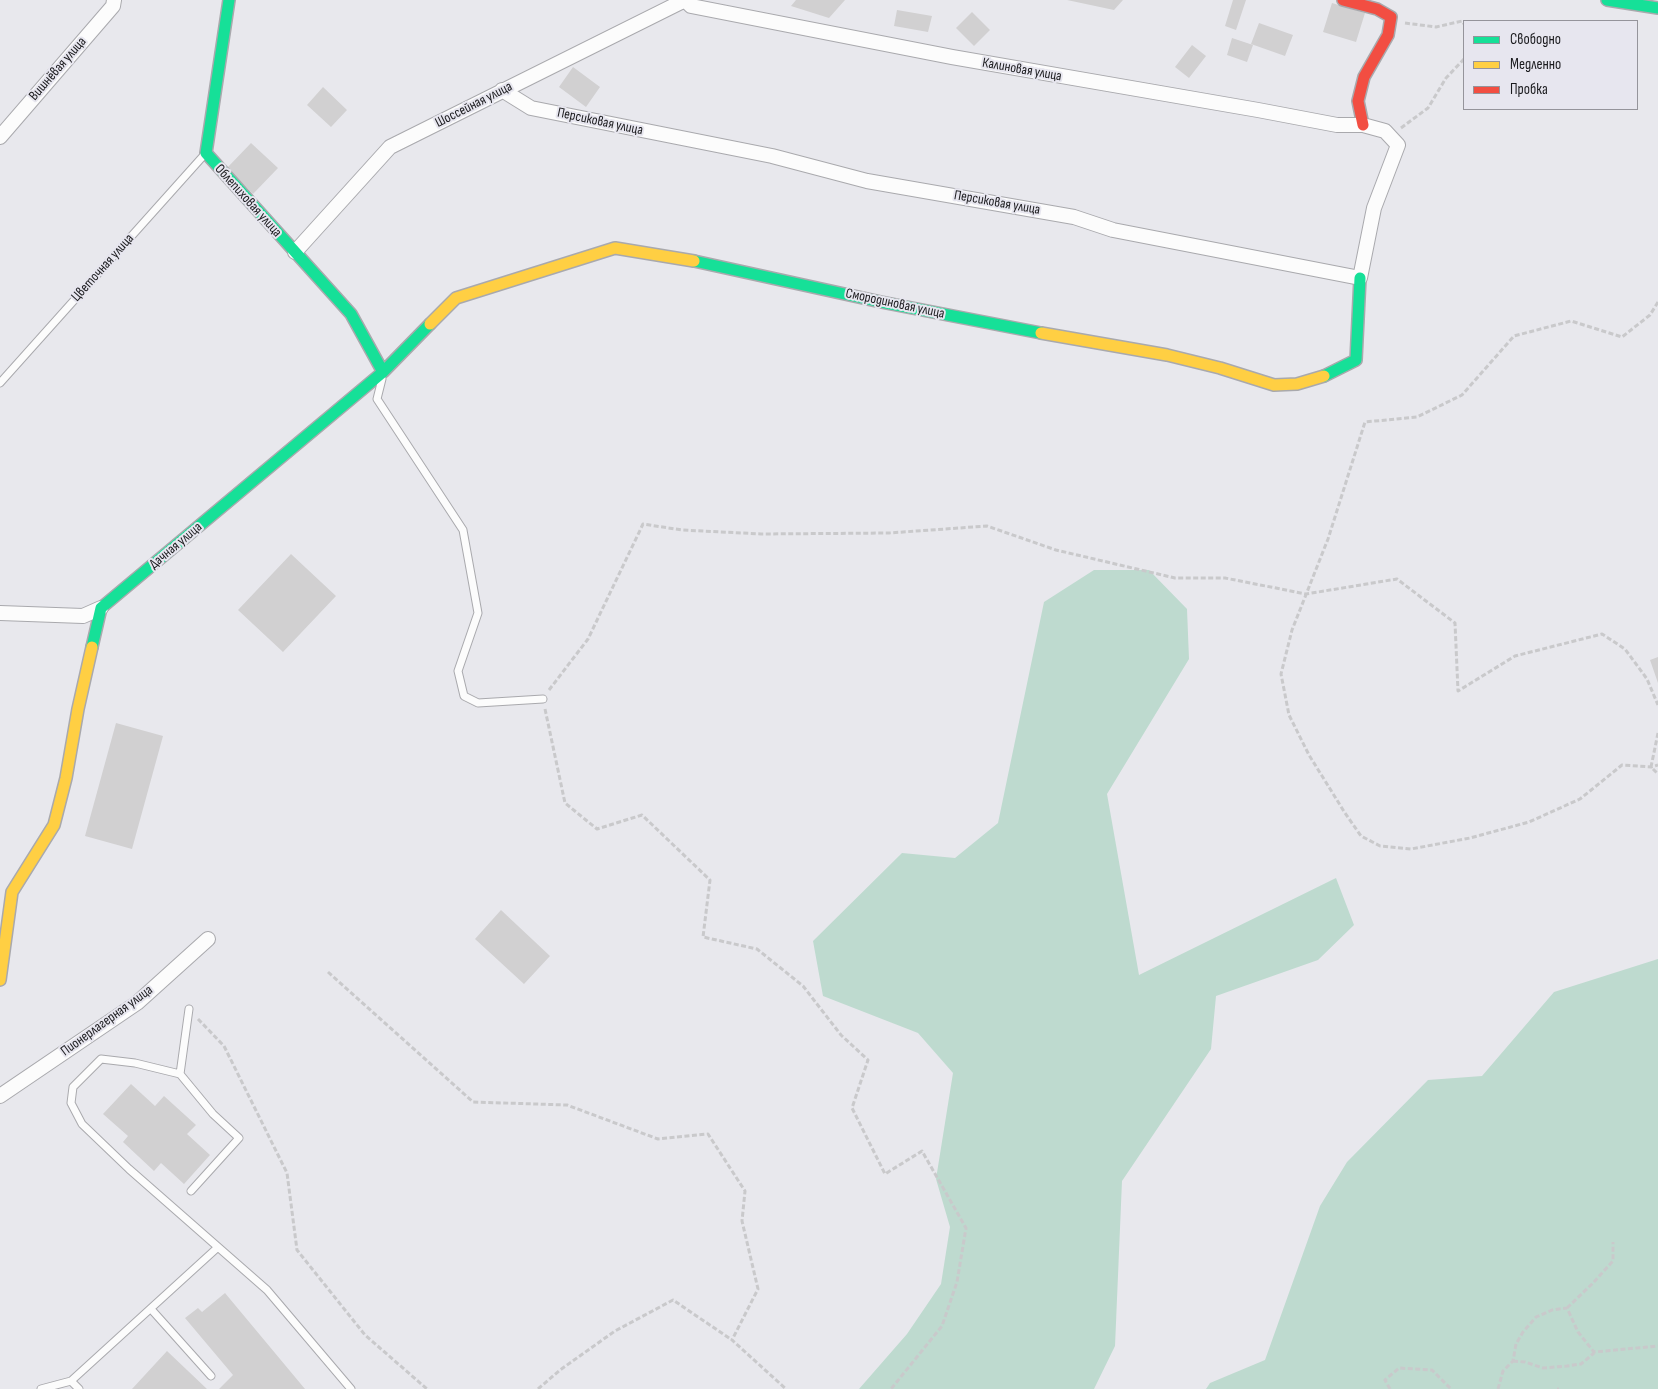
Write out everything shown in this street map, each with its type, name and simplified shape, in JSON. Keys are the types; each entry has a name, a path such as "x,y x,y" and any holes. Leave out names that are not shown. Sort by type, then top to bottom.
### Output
{"main road":[{"name":"Облепиховая улица","path":"229,0 206,153 351,314 384,372"},
{"path":"1344,0 1377,9 1391,17 1388,35 1364,76 1358,101 1363,126"},
{"path":"1607,0 1658,8"},
{"name":"Смородиновая улица","path":"384,372 456,298 615,248 683,259 881,302 1167,355 1220,368 1274,385 1297,384 1328,374 1356,360 1360,278"},
{"name":"Дачная улица","path":"101,608 384,372"},
{"path":"0,980 12,892 54,824 66,778 78,709 101,608"}],"street":[{"name":"Вишнёвая улица","path":"0,137 113,6 114,0"},
{"name":"Шоссейная улица","path":"295,252 390,147 685,0"},
{"name":"Калиновая улица","path":"685,0 691,6 952,57 1337,125 1363,126 1386,130 1394,141"},
{"name":"Персиковая улица","path":"502,90 531,108 772,156 867,181 1074,217 1113,230 1360,278"},
{"path":"1360,278 1374,208 1394,141"},
{"path":"0,613 83,616 101,608"},
{"name":"Пионерлагерная улица","path":"0,1096 137,1003 208,939"}],"lane":[{"name":"Цветочная улица","path":"0,383 206,153"},
{"path":"384,372 377,399 463,530 478,613 458,671 464,696 478,704 543,699"},
{"path":"180,1074 188,1009"},
{"path":"190,1191 240,1138 213,1114 180,1074 135,1063 101,1059 73,1087 70,1103 82,1124 217,1248 267,1290 351,1389"},
{"path":"41,1389 71,1381 217,1248"},
{"path":"151,1309 211,1376"},
{"path":"71,1381 79,1389"}],"path":[{"path":"1391,17 1408,24 1436,26 1462,21 1463,22"},
{"path":"1394,141 1428,108 1446,78 1463,61"},
{"path":"1658,302 1650,314 1622,337 1571,321 1514,336 1462,395 1417,417 1365,422 1328,539 1292,630 1282,674 1288,715 1309,755 1361,836 1380,846 1411,849 1470,838 1528,822 1580,799 1622,765 1651,767 1658,765"},
{"path":"891,1389 942,1326 957,1282 966,1228 922,1151 885,1174 852,1108 868,1060 841,1035 803,986 757,949 703,937 710,880 642,815 597,829 565,803 543,699 588,639 643,524 682,530 761,534 888,533 987,526 1056,550 1175,578 1225,578 1306,594 1397,579 1455,623 1458,691 1514,656 1602,634 1625,649 1648,679 1658,705"},
{"path":"1651,767 1658,733"},
{"path":"1651,767 1658,774"},
{"path":"328,972 473,1102 567,1105 658,1140 708,1134 745,1191 742,1221 758,1289 732,1340"},
{"path":"188,1009 224,1046 287,1173 296,1250 365,1335 426,1389"},
{"path":"1498,1389 1503,1371 1513,1361 1516,1344 1523,1332 1536,1317 1552,1310 1567,1308 1592,1284 1612,1261 1613,1242"},
{"path":"538,1389 560,1370 615,1331 673,1300 732,1340 786,1389"},
{"path":"1567,1308 1578,1332 1594,1352"},
{"path":"1513,1361 1525,1362 1543,1368 1567,1366 1581,1364 1594,1352 1658,1346"},
{"path":"1390,1389 1385,1380 1398,1368 1432,1370 1451,1389"}],"green space":[{"path":"1094,570 1149,570 1187,609 1189,659 1107,794 1139,975 1336,878 1354,925 1318,960 1216,996 1211,1049 1122,1181 1115,1346 1094,1389 859,1389 907,1334 941,1284 950,1227 936,1179 953,1073 918,1033 823,996 813,941 902,853 955,858 998,823 1044,602"},
{"path":"1658,959 1658,1389 1206,1389 1210,1383 1265,1360 1320,1206 1347,1162 1428,1080 1482,1076 1554,992"}],"building":[{"path":"796,0 845,0 829,18 791,6"},
{"path":"1067,0 1123,0 1114,10"},
{"path":"1233,0 1246,0 1236,30 1225,26"},
{"path":"1332,3 1365,13 1356,42 1323,32"},
{"path":"897,10 932,16 928,32 894,26"},
{"path":"972,12 990,30 974,46 956,28"},
{"path":"1259,23 1293,35 1285,56 1251,44"},
{"path":"1232,38 1253,45 1247,62 1227,55"},
{"path":"1192,45 1206,56 1189,78 1175,67"},
{"path":"573,67 600,87 586,107 559,87"},
{"path":"323,87 347,110 331,127 307,105"},
{"path":"251,143 278,168 253,194 227,168"},
{"path":"291,554 336,596 283,652 238,610"},
{"path":"1658,657 1658,683 1650,660"},
{"path":"116,723 163,736 132,849 85,836"},
{"path":"501,910 550,956 524,984 475,939"},
{"path":"131,1084 155,1106 164,1096 196,1125 187,1134 210,1155 184,1184 161,1163 154,1171 123,1142 128,1136 103,1114"},
{"path":"225,1293 305,1389 219,1389 233,1375 185,1318 198,1308 202,1312"},
{"path":"167,1351 207,1389 132,1389"}],"traffic: fast":[{"path":"229,0 206,153 351,314 383,372"},
{"path":"1607,0 1658,8"},
{"path":"694,261 881,302 1041,333"},
{"path":"1324,376 1356,360 1360,278"},
{"path":"92,647 101,608 383,372 430,324"}],"traffic: slow":[{"path":"430,324 456,298 615,248 694,261"},
{"path":"1041,333 1167,355 1220,368 1274,385 1297,384 1324,376"},
{"path":"0,980 12,892 54,825 66,778 78,709 92,647"}],"traffic: jam":[{"path":"1343,0 1377,9 1391,17 1388,35 1364,77 1358,101 1363,125"}]}
